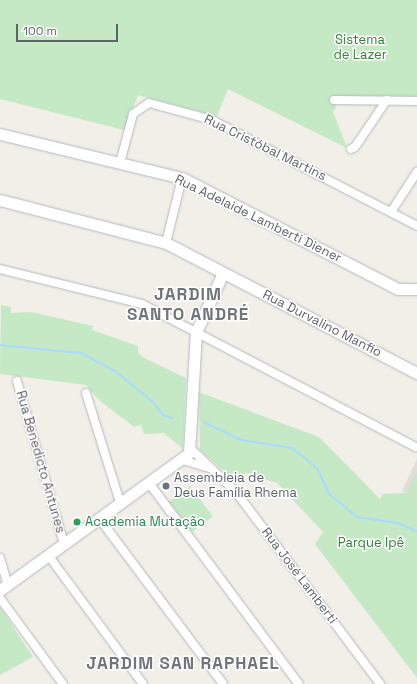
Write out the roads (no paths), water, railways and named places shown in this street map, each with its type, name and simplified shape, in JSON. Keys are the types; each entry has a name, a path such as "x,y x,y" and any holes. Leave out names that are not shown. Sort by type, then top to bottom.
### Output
{"street":[{"path":"334,100 417,101"},
{"path":"350,149 355,147 387,100"},
{"name":"Rua Cristóbal Martins","path":"120,163 133,114 149,103 212,120 417,226"},
{"name":"Rua Adelaide Lamberti Diener","path":"0,134 182,178 398,289 417,289"},
{"path":"392,212 417,172"},
{"path":"166,242 182,178"},
{"name":"Rua Durvalino Manfio","path":"0,200 166,242 417,373"},
{"path":"0,269 142,304 416,447"},
{"path":"0,558 4,588 120,502 183,460 190,448 196,332 223,273"},
{"name":"Rua Benedicto Antunes","path":"17,381 64,544"},
{"path":"86,393 120,502"},
{"name":"Rua José Lamberti","path":"190,448 216,470 380,684"},
{"path":"183,460 216,470"},
{"path":"149,483 300,684"},
{"path":"99,518 223,684"},
{"path":"48,555 143,684"},
{"path":"0,598 63,684"}],"waterway":[{"path":"0,345 81,353 115,371 153,402 163,415 173,418"},
{"path":"204,422 241,440 292,448 317,468 329,494 357,517 398,523 417,531"}],"place":[{"name":"Assembleia de Deus Família Rhema","path":"166,486"},
{"name":"Academia Mutação","path":"77,522"}],"district":[{"name":"JARDIM SANTO ANDRÉ","path":"188,305"},
{"name":"JARDIM SAN RAPHAEL","path":"183,664"}],"park label":[{"name":"Sistema de Lazer","path":"360,48"},
{"name":"Parque Ipê","path":"371,543"}]}
